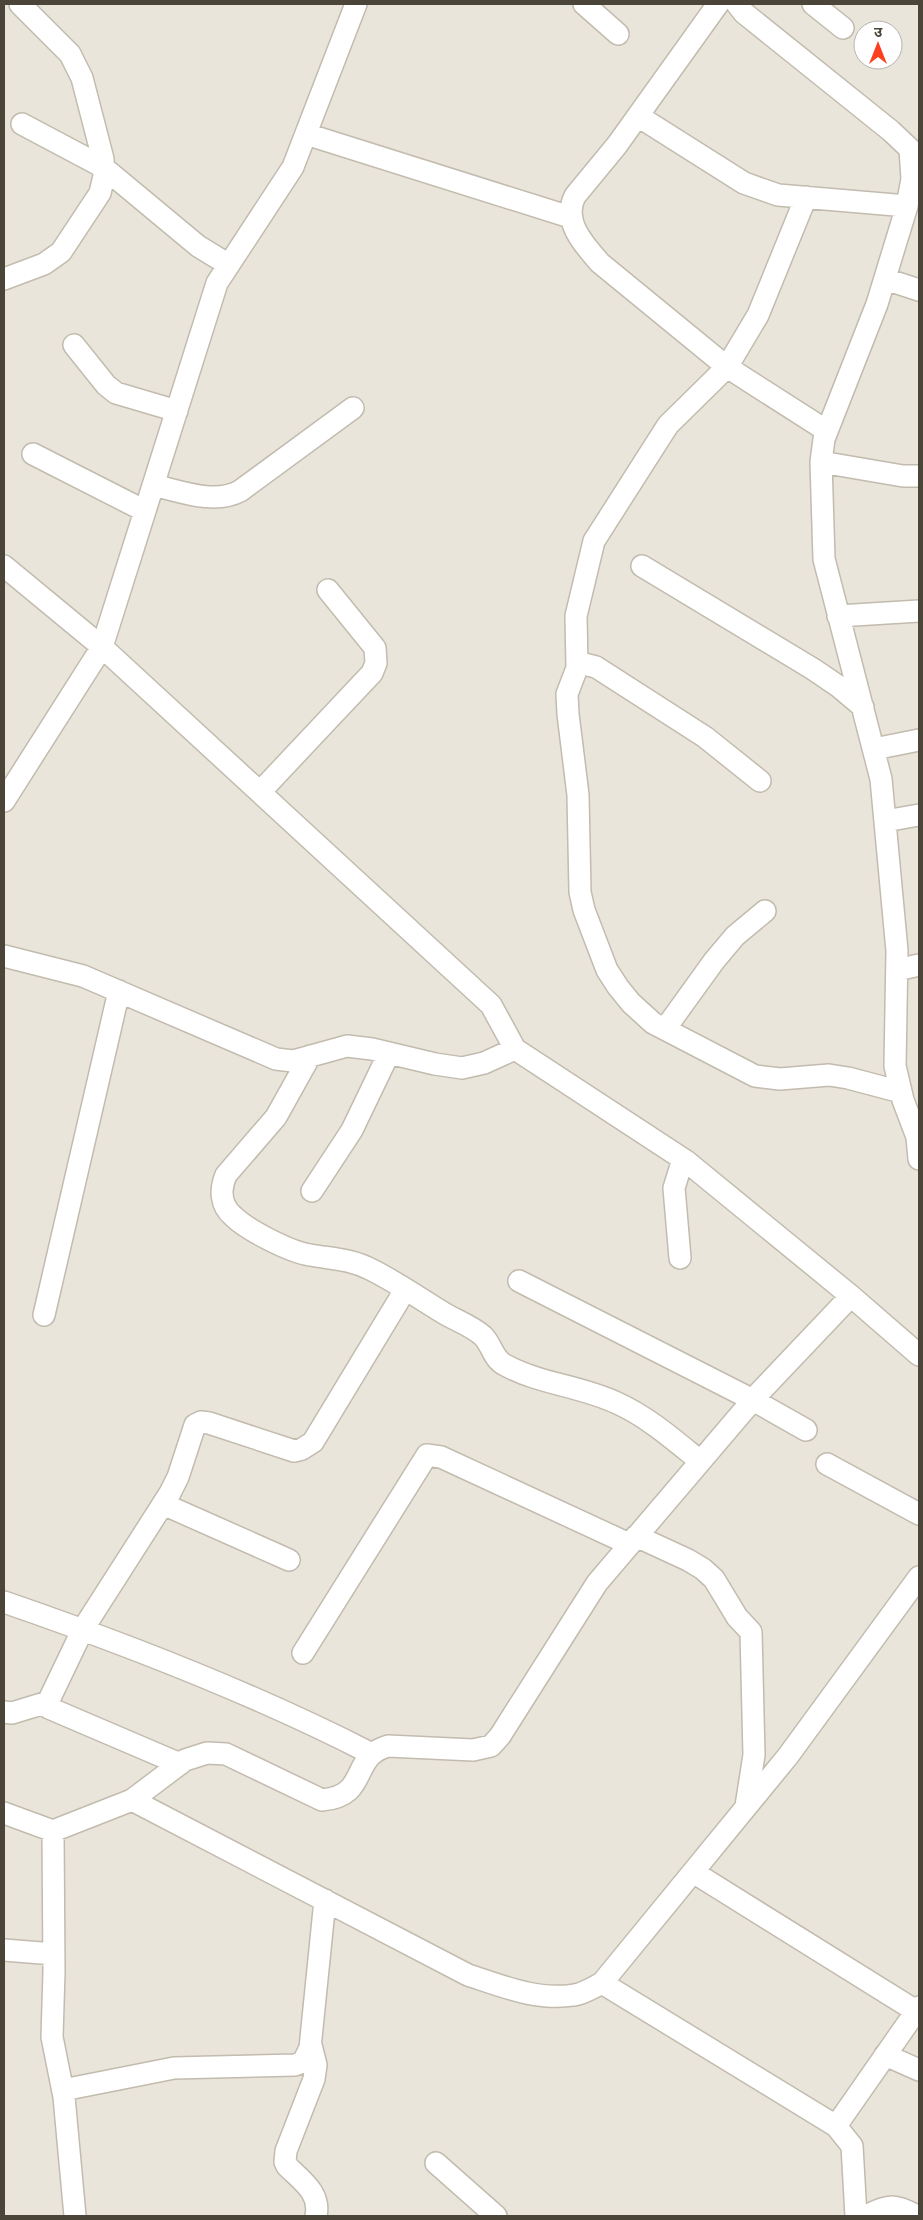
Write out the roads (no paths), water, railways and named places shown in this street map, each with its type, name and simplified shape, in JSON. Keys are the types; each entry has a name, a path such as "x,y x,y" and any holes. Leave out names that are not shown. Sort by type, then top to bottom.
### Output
{"street":[{"path":"4,279 44,264 61,252 100,193 104,176 82,78 70,54 20,4"},
{"path":"4,802 102,647 217,283 293,167 356,4"},
{"path":"584,4 618,34"},
{"path":"718,4 638,116 575,196 570,217 584,246 600,263 727,367 828,431"},
{"path":"737,4 744,13 891,131 914,146 912,179 907,206 877,304 824,440 821,462 824,559 881,779 897,970 895,1066 901,1092 918,1137 919,1159"},
{"path":"812,4 843,28"},
{"path":"638,116 744,183 778,195 907,206"},
{"path":"22,124 103,167 198,246 229,265"},
{"path":"306,134 570,217"},
{"path":"806,197 758,315 727,367 668,425 594,541 576,616 577,668 567,694 578,795 579,880 584,910 607,970 631,1003 653,1022 755,1076 780,1079 829,1076 848,1078 901,1092"},
{"path":"885,279 919,290"},
{"path":"74,346 106,385 116,393 177,411"},
{"path":"153,485 210,497 230,497 240,492 353,408"},
{"path":"33,454 145,511"},
{"path":"821,462 903,476 919,476"},
{"path":"4,566 102,647 491,1005 515,1049 683,1159 851,1296 919,1355"},
{"path":"642,566 813,669 838,686 862,707"},
{"path":"260,792 372,673 376,663 375,648 328,590"},
{"path":"838,616 919,611"},
{"path":"577,668 584,664 596,667 704,737 760,781"},
{"path":"874,749 919,740"},
{"path":"885,821 919,815"},
{"path":"665,1029 719,954 735,936 764,911"},
{"path":"4,956 83,976 276,1059 293,1060 347,1046 462,1068 484,1063 515,1049"},
{"path":"897,970 919,965"},
{"path":"44,1315 119,991"},
{"path":"312,1191 352,1130 389,1053"},
{"path":"310,1056 276,1117 226,1175 222,1184 221,1194 224,1203 234,1217 273,1241 309,1255 340,1258 358,1263 482,1336 498,1361 504,1365 529,1375 615,1402 656,1426 700,1461"},
{"path":"680,1258 674,1188 683,1159"},
{"path":"519,1281 753,1400 806,1430"},
{"path":"180,1764 49,1708 48,1702 83,1629 163,1504 178,1477 195,1425 201,1422 209,1423 294,1451 302,1449 313,1442 405,1290"},
{"path":"4,1814 53,1831 132,1800 185,1760 207,1753 226,1754 322,1800 337,1799 349,1791 370,1753 388,1746 473,1750 490,1746 500,1736 597,1583 753,1400 851,1296"},
{"path":"303,1653 426,1455 441,1456 632,1540 688,1560 703,1569 714,1579 737,1617 751,1632 754,1755 746,1807"},
{"path":"827,1464 919,1514"},
{"path":"163,1504 289,1560"},
{"path":"132,1800 468,1974 516,1991 547,1996 576,1995 602,1983 788,1756 919,1577"},
{"path":"4,1602 83,1629 229,1687 370,1753"},
{"path":"4,1712 12,1713 48,1702"},
{"path":"53,1831 54,1954 52,2037 63,2090 75,2216"},
{"path":"693,1872 918,2009 836,2126"},
{"path":"63,2090 174,2068 295,2065 303,2062 311,2045 325,1900"},
{"path":"4,1950 54,1954"},
{"path":"602,1983 836,2126 852,2146 856,2216"},
{"path":"311,2045 316,2066 314,2079 286,2151 285,2162 315,2194 316,2216"},
{"path":"885,2055 919,2070"},
{"path":"436,2163 496,2216"},
{"path":"866,2216 882,2207 890,2206 900,2207 917,2216"}]}
